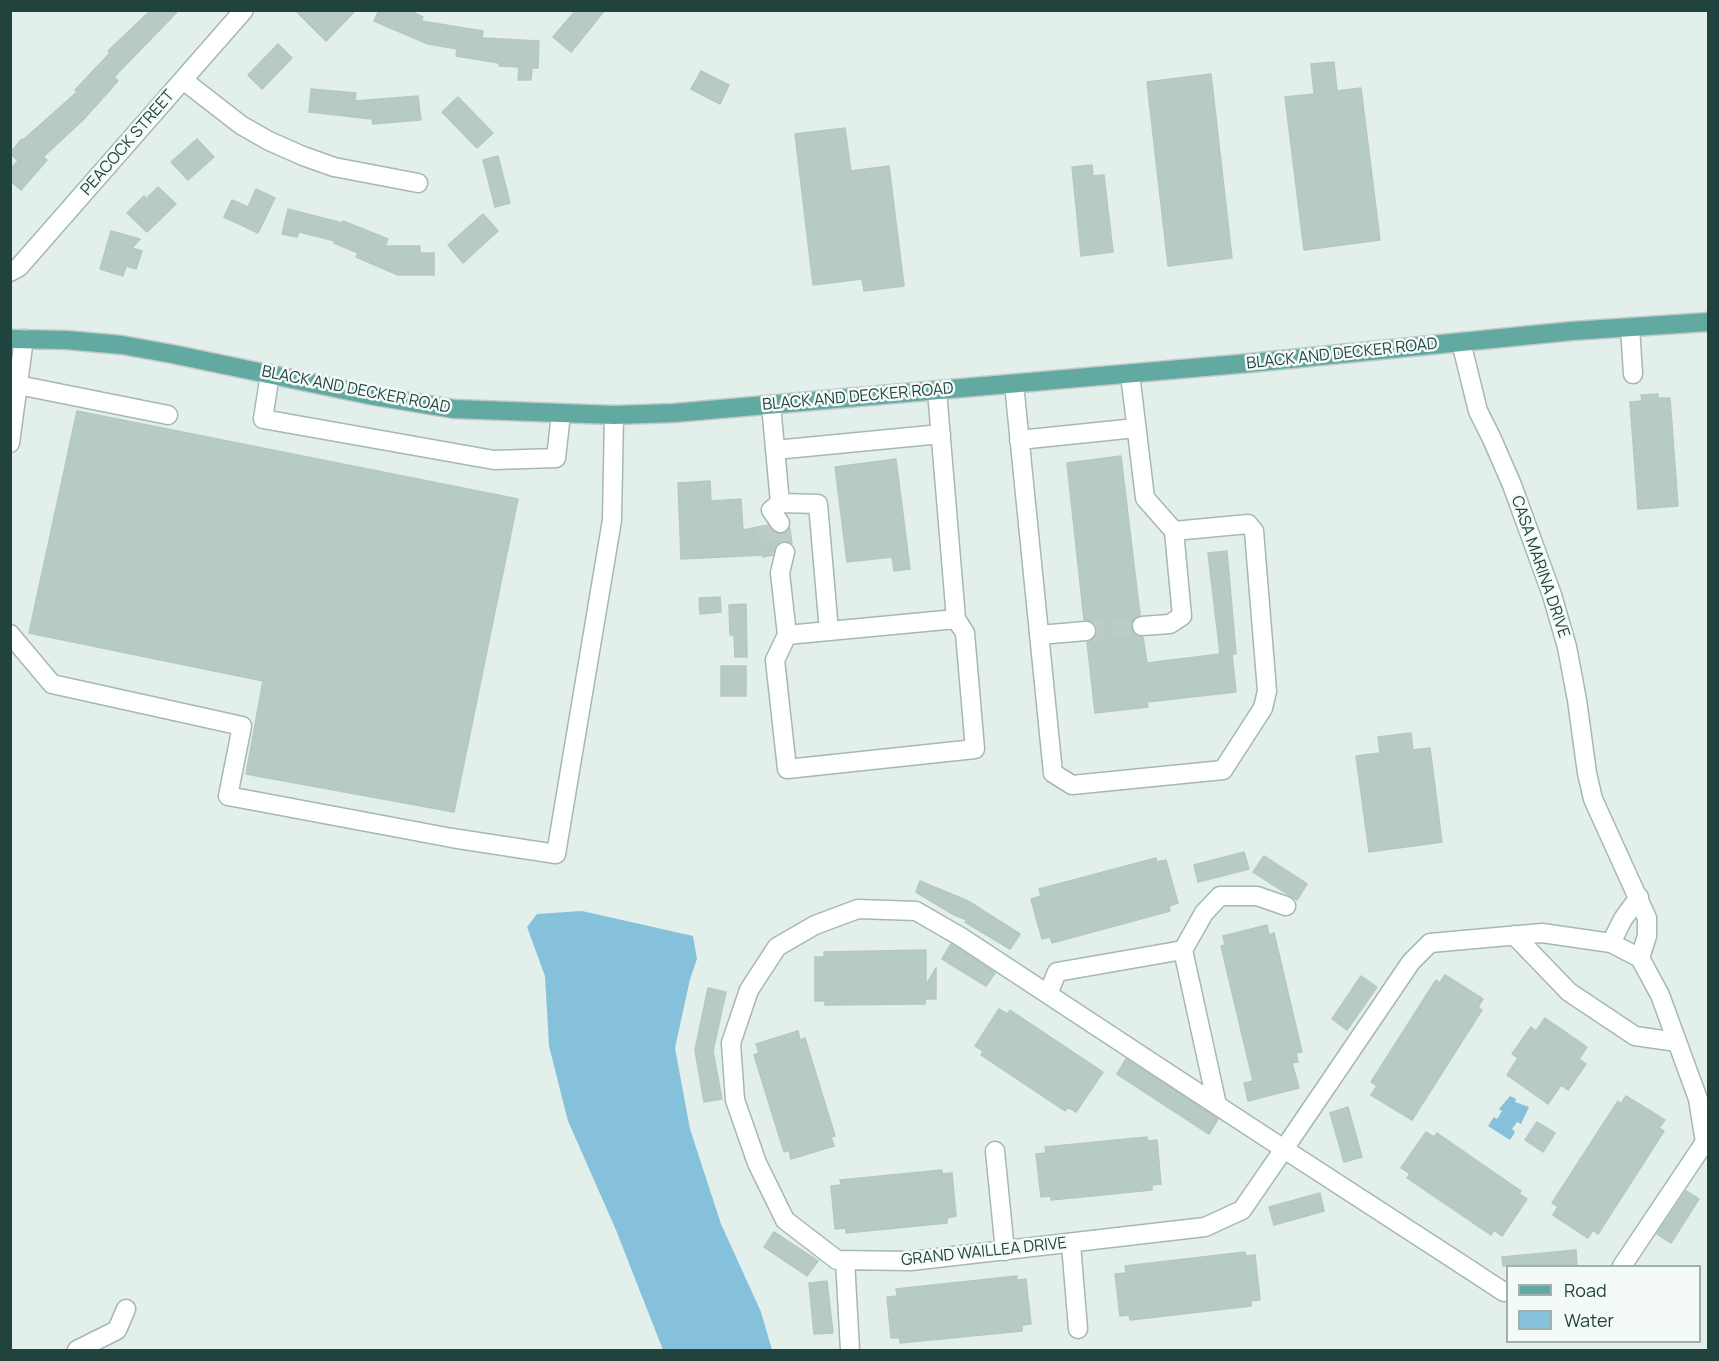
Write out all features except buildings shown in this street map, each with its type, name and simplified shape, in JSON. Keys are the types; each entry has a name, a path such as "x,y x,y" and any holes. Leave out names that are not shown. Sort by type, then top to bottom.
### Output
{"main road":[{"name":"BLACK AND DECKER ROAD","path":"17,339 122,345 369,395 454,408 614,415 674,413 937,391 1708,321"}],"street":[{"name":"PEACOCK STREET","path":"10,272 19,267 244,10"},
{"path":"183,80 241,125 303,156 334,166 417,183"},
{"path":"1630,327 1633,374"},
{"path":"10,443 18,385 17,339"},
{"name":"CASA MARINA DRIVE","path":"1461,342 1478,411 1512,484 1552,595 1567,647 1593,799 1647,918 1647,936 1640,958"},
{"path":"270,374 263,419 494,460 556,458 561,414"},
{"path":"1130,374 1145,498 1174,531 1182,616 1170,624 1142,626"},
{"path":"1014,384 1053,773 1072,785 1222,770 1263,708 1267,691 1254,531 1248,524 1174,531"},
{"path":"18,385 168,415"},
{"path":"778,554 787,635 775,660 787,769 975,749 966,633 956,619 937,391"},
{"path":"771,405 775,450 774,515 818,504 829,631"},
{"path":"10,634 52,684 242,726 228,796 440,836 556,854 612,520 614,415"},
{"path":"1019,440 1136,428"},
{"path":"775,450 941,434"},
{"path":"787,635 956,619"},
{"path":"1039,635 1086,631"},
{"path":"1217,1105 1183,950 1204,914 1220,896 1257,896 1286,906"},
{"path":"1611,943 1623,919 1639,897"},
{"name":"GRAND WAILLEA DRIVE","path":"1506,1292 1284,1149 1048,994 916,911 858,909 816,925 777,947 749,990 730,1043 735,1100 757,1163 784,1220 837,1260 911,1262 1205,1227 1242,1210 1284,1149 1411,962 1430,943 1542,933 1611,943 1640,958"},
{"path":"1623,919 1647,936"},
{"path":"1514,935 1578,999 1635,1036 1677,1042"},
{"path":"1048,994 1057,972 1183,950"},
{"path":"1623,1265 1705,1142 1698,1099 1660,995 1640,958"},
{"path":"995,1151 1005,1251"},
{"path":"1071,1244 1078,1329"},
{"path":"845,1260 850,1350"},
{"path":"77,1350 117,1330 126,1309"}],"water":[{"path":"582,911 693,936 697,959 690,979 675,1048 690,1129 721,1224 761,1312 772,1350 663,1350 616,1230 568,1121 549,1046 545,976 527,927 537,914"},
{"path":"1510,1096 1516,1099 1515,1102 1529,1107 1521,1124 1517,1122 1512,1129 1515,1132 1510,1140 1488,1126 1494,1117 1497,1119 1502,1111 1499,1109"}],"tunnel":[{"path":"780,523 785,552"},
{"path":"766,525 770,555"},
{"path":"1086,631 1142,626"}]}
